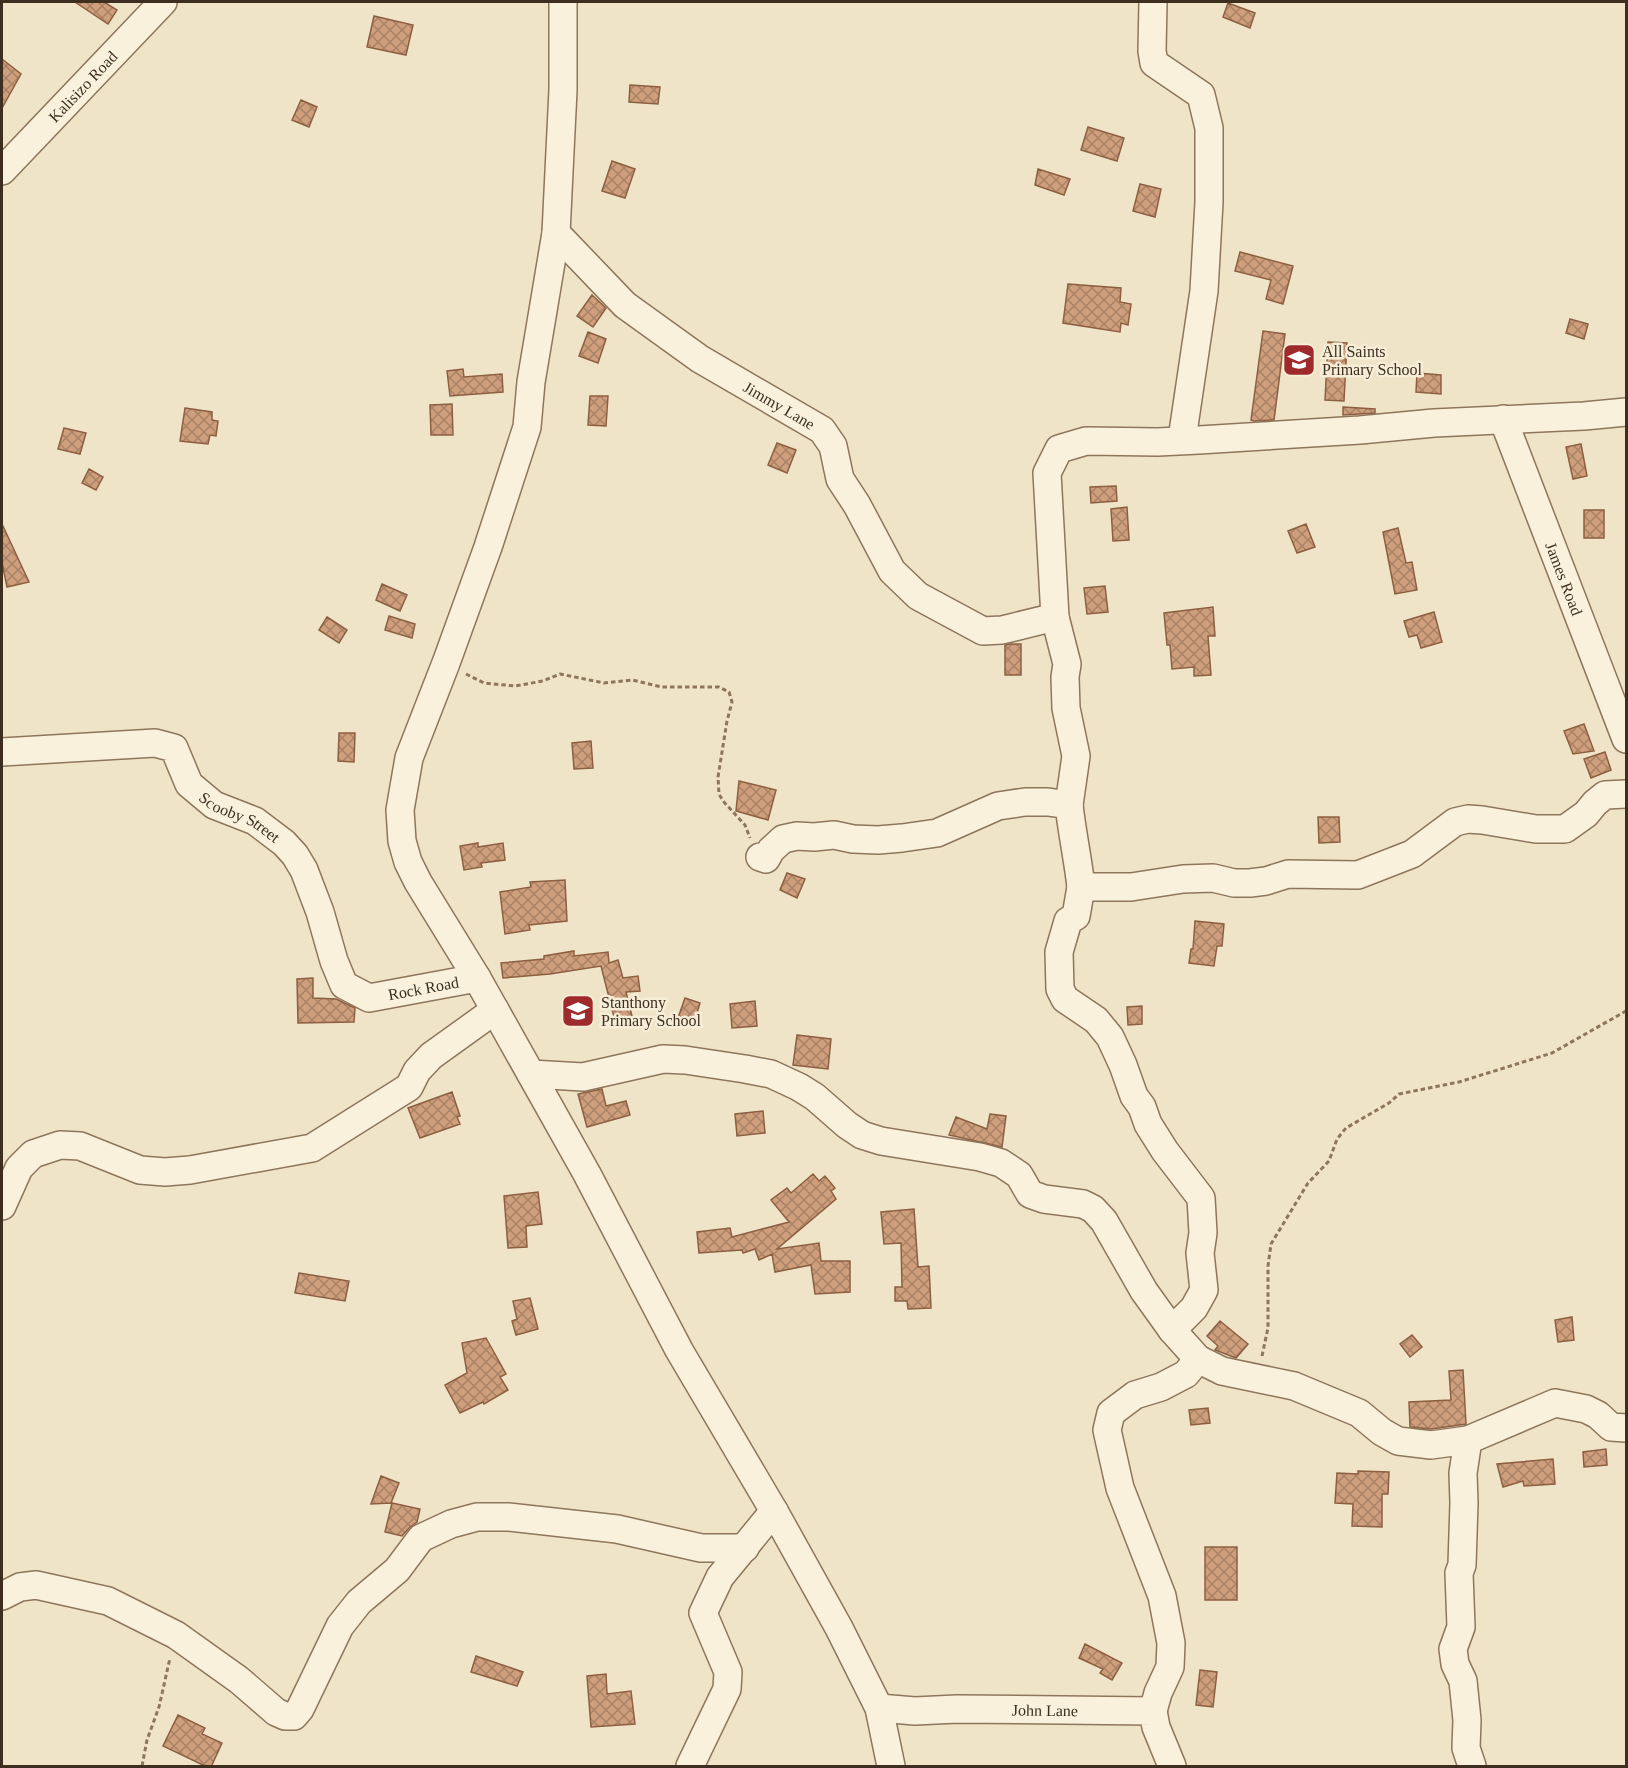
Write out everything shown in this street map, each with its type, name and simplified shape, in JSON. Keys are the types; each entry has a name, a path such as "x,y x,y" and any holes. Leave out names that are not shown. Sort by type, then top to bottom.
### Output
{"street":[{"name":"Kalisizo Road","path":"2,171 163,2"},
{"path":"563,2 563,90 556,233 531,382 527,427 488,547 409,758 400,810 402,841 408,862 418,882 477,978 587,1174 679,1350 774,1511 839,1628 879,1708 891,1767"},
{"path":"1153,2 1152,51 1154,63 1201,95 1209,128 1209,202 1203,291 1182,439"},
{"name":"Jimmy Lane","path":"556,233 625,305 700,359 822,430 833,446 840,479 857,505 892,571 918,596 983,631 1002,630 1055,617"},
{"path":"1172,1330 1194,1308 1204,1290 1200,1253 1203,1233 1201,1198 1165,1151 1148,1124 1110,1037 1096,1020 1065,999 1060,989 1060,943 1068,921 1076,916 1081,887 1069,806 1076,756 1066,708 1067,664 1055,617 1047,473 1059,449 1086,441 1199,440 1626,412"},
{"name":"James Road","path":"1503,419 1626,740"},
{"name":"Scooby Street","path":"2,752 155,743 174,748 189,784 214,805 255,820 295,855 304,870 316,901 334,961 344,985 369,998"},
{"path":"1081,887 1131,887 1183,879 1213,878 1234,883 1250,883 1288,874 1358,875 1412,854 1455,822 1468,819 1536,829 1565,829 1587,814 1605,795 1626,794"},
{"path":"760,857 766,859 783,839 797,836 834,835 853,839 878,840 902,838 937,833 998,806 1036,802 1069,806"},
{"name":"Rock Road","path":"369,998 477,978"},
{"path":"2,1206 19,1168 33,1154 60,1145 81,1146 140,1170 165,1173 312,1148 409,1087 417,1071 431,1056 495,1010"},
{"path":"531,1074 583,1077 663,1059 745,1069 771,1074 799,1087 862,1135 881,1141 971,1155 1001,1163 1018,1175 1030,1194 1044,1199 1083,1204 1093,1209 1104,1221 1143,1291 1172,1330 1198,1359 1222,1371 1294,1386 1359,1413 1398,1442 1431,1445 1468,1440 1555,1403 1586,1409 1598,1415 1611,1427 1626,1428"},
{"path":"1172,1767 1152,1711 1170,1667 1171,1643 1162,1596 1120,1488 1107,1430 1111,1413 1135,1395 1161,1387 1186,1374 1198,1359"},
{"path":"1468,1440 1462,1473 1464,1503 1462,1565 1459,1573 1461,1627 1453,1649 1455,1664 1463,1681 1467,1720 1466,1748 1472,1767"},
{"path":"690,1767 727,1689 728,1672 703,1613 720,1578 774,1511"},
{"path":"2,1596 20,1587 36,1585 108,1601 176,1635 239,1680 276,1712 285,1716 294,1716 300,1709 340,1626 359,1602 397,1570 421,1539 451,1524 477,1517 508,1517 617,1529 701,1548 745,1548"},
{"name":"John Lane","path":"879,1708 915,1711 968,1709 1152,1711"}],"path":[{"path":"446,663 484,683 515,686 543,681 560,674 604,683 632,680 662,687 719,687 729,692 732,702 718,777 720,794 723,801 745,825 760,857"},
{"path":"1258,1379 1268,1328 1268,1266 1271,1244 1308,1183 1329,1161 1338,1139 1346,1128 1389,1103 1399,1094 1459,1082 1552,1053 1626,1011"},
{"path":"142,1767 147,1740 159,1707 176,1635"}],"building":[{"path":"75,2 104,2 117,10 108,24"},
{"path":"1228,3 1255,13 1250,28 1223,17"},
{"path":"374,16 413,25 406,55 367,47"},
{"path":"2,59 21,74 2,108"},
{"path":"630,85 660,87 658,104 629,102"},
{"path":"301,100 317,107 309,127 292,120"},
{"path":"1088,127 1124,138 1117,161 1081,150"},
{"path":"612,161 635,169 625,198 602,191"},
{"path":"1038,169 1070,179 1064,195 1035,185"},
{"path":"1140,184 1161,189 1155,217 1133,211"},
{"path":"1240,252 1293,266 1283,304 1266,299 1271,280 1235,271"},
{"path":"1068,284 1121,288 1120,302 1131,304 1128,325 1121,323 1120,332 1063,323"},
{"path":"592,295 606,308 593,327 577,316"},
{"path":"1570,319 1588,324 1584,339 1566,333"},
{"path":"1263,331 1285,334 1274,420 1254,421 1251,420"},
{"path":"588,332 606,339 598,363 579,356"},
{"path":"1328,342 1347,343 1344,401 1325,400"},
{"path":"463,369 464,377 502,374 503,392 450,396 447,371"},
{"path":"1417,373 1441,375 1441,394 1416,392"},
{"path":"590,396 608,396 606,426 588,425"},
{"path":"452,404 453,435 431,435 430,405"},
{"path":"1343,407 1375,409 1375,413 1343,415"},
{"path":"185,408 212,412 212,420 218,421 216,436 210,435 208,444 180,441"},
{"path":"64,428 86,433 80,454 58,449"},
{"path":"777,443 796,450 787,473 768,465"},
{"path":"1581,444 1587,476 1573,479 1566,447"},
{"path":"89,469 103,477 96,490 82,483"},
{"path":"1116,486 1117,501 1091,503 1090,487"},
{"path":"1127,507 1129,540 1113,541 1111,509"},
{"path":"1584,510 1604,510 1604,538 1584,538"},
{"path":"2,524 29,582 7,587 2,563"},
{"path":"1306,524 1315,547 1297,553 1288,531"},
{"path":"1398,528 1406,563 1412,562 1417,590 1395,594 1383,532"},
{"path":"382,584 407,595 400,611 376,600"},
{"path":"1105,586 1108,612 1087,614 1084,588"},
{"path":"1213,607 1215,636 1208,636 1211,675 1194,676 1194,667 1172,669 1164,613"},
{"path":"1434,612 1442,642 1421,648 1417,635 1409,637 1404,621"},
{"path":"389,616 415,624 412,638 385,630"},
{"path":"327,617 347,630 339,643 319,630"},
{"path":"1021,644 1021,675 1005,675 1005,645"},
{"path":"1584,724 1594,751 1573,754 1564,731"},
{"path":"339,733 355,733 354,762 338,761"},
{"path":"591,741 593,768 574,769 572,743"},
{"path":"1605,752 1611,770 1591,778 1584,759"},
{"path":"739,781 776,790 768,820 736,811"},
{"path":"1318,817 1339,817 1340,842 1319,843"},
{"path":"478,843 478,847 503,843 505,860 481,863 482,867 464,870 460,846"},
{"path":"787,873 805,879 797,898 780,890"},
{"path":"565,880 567,921 529,925 530,930 505,934 500,892 531,887 530,882"},
{"path":"1195,921 1224,924 1222,946 1217,946 1214,966 1189,963 1191,949 1193,949"},
{"path":"574,951 574,956 608,952 609,963 618,960 623,978 638,976 640,991 626,992 632,1016 615,1021 601,966 503,978 501,963 544,959 544,956"},
{"path":"313,978 313,998 336,999 355,1008 354,1022 298,1023 297,979"},
{"path":"685,998 700,1003 694,1023 678,1018"},
{"path":"755,1001 757,1026 732,1028 730,1004"},
{"path":"1142,1006 1142,1024 1128,1025 1127,1007"},
{"path":"797,1035 831,1039 828,1069 793,1065"},
{"path":"602,1089 606,1106 626,1101 630,1115 587,1127 578,1094"},
{"path":"452,1092 460,1116 457,1117 460,1124 420,1138 408,1108"},
{"path":"763,1111 765,1133 737,1136 735,1114"},
{"path":"990,1114 1006,1116 1002,1147 949,1135 956,1117 987,1129"},
{"path":"813,1174 819,1181 825,1176 835,1188 831,1191 836,1199 777,1249 819,1243 821,1261 850,1261 850,1292 815,1294 811,1265 775,1272 772,1254 759,1260 755,1249 743,1253 742,1250 699,1253 697,1232 730,1228 732,1237 789,1222 771,1200 787,1188 791,1193"},
{"path":"538,1192 542,1224 526,1226 527,1247 508,1248 504,1196"},
{"path":"914,1209 918,1267 929,1266 931,1308 908,1309 907,1301 895,1301 895,1287 902,1287 901,1243 884,1244 881,1212"},
{"path":"299,1273 349,1281 345,1301 295,1293"},
{"path":"530,1298 538,1329 516,1335 512,1321 517,1319 513,1301"},
{"path":"1572,1317 1574,1340 1558,1342 1555,1320"},
{"path":"1220,1321 1248,1344 1236,1358 1215,1350 1218,1346 1207,1336"},
{"path":"1412,1335 1422,1347 1410,1357 1400,1344"},
{"path":"486,1338 506,1374 500,1377 508,1390 484,1404 483,1402 460,1413 445,1385 467,1373 462,1343"},
{"path":"1463,1370 1466,1424 1431,1429 1410,1427 1409,1402 1451,1400 1449,1371"},
{"path":"1208,1408 1210,1423 1191,1425 1189,1410"},
{"path":"1606,1449 1607,1465 1584,1467 1583,1452"},
{"path":"1553,1459 1555,1484 1524,1486 1523,1481 1503,1487 1497,1464"},
{"path":"1358,1471 1389,1472 1388,1494 1382,1494 1382,1527 1352,1526 1353,1504 1335,1503 1337,1473 1358,1474"},
{"path":"381,1476 399,1483 391,1503 371,1504"},
{"path":"392,1503 420,1509 417,1522 402,1536 385,1532"},
{"path":"1205,1547 1237,1547 1237,1600 1205,1600"},
{"path":"1085,1644 1122,1663 1112,1680 1100,1673 1103,1669 1079,1658"},
{"path":"476,1656 523,1672 517,1686 471,1672"},
{"path":"1200,1670 1217,1672 1213,1707 1196,1705"},
{"path":"606,1674 607,1694 631,1691 635,1724 591,1727 587,1676"},
{"path":"178,1715 205,1728 202,1734 222,1743 211,1767 163,1746"}],"place":[{"name":"All Saints Primary School","path":"1299,360"},
{"name":"Stanthony Primary School","path":"578,1011"}]}
